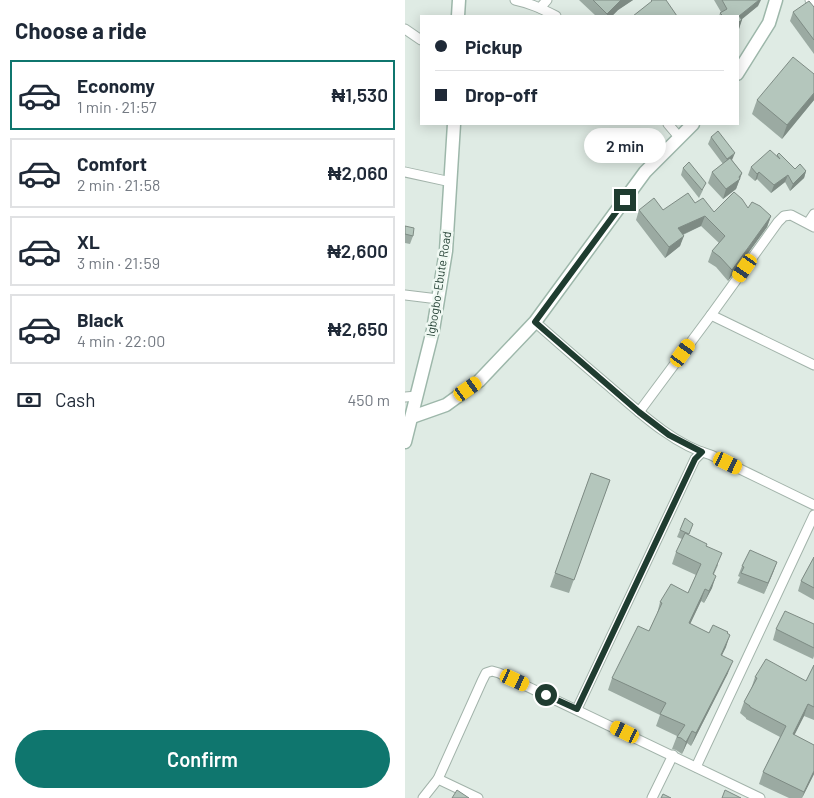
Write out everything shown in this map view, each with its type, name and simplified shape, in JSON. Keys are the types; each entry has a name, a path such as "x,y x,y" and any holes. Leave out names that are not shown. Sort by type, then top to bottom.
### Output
{"street":[{"path":"459,0 459,15"},
{"path":"515,0 527,2 554,15"},
{"path":"540,8 547,0"},
{"path":"739,71 769,23 776,0"},
{"path":"810,0 814,4"},
{"path":"405,29 420,39"},
{"name":"Igbogbo-Ebute Road","path":"405,442 412,417 411,396 433,330 446,251 454,125"},
{"path":"669,125 679,137"},
{"path":"412,417 446,405 479,382 535,322 645,172 692,125"},
{"path":"405,172 451,182"},
{"path":"639,412 778,222 784,216 791,215 811,225 814,214"},
{"path":"405,295 438,299"},
{"path":"711,315 814,364"},
{"path":"535,322 639,412 669,435 814,505"},
{"path":"577,709 695,459 702,452"},
{"path":"696,767 814,515"},
{"path":"423,798 438,779 481,681 486,674 492,671 577,709 760,798"},
{"path":"652,798 673,755"},
{"path":"438,779 478,798"}],"building":[{"path":"593,0 621,0 607,14"},
{"path":"666,0 676,15 634,15 652,1"},
{"path":"722,0 759,0 739,16 722,15 720,13 727,9"},
{"path":"809,1 814,7 814,40 793,12"},
{"path":"793,57 814,74 814,93 787,125 757,100"},
{"path":"718,131 735,153 727,159 711,137"},
{"path":"770,150 780,159 777,155 779,153 795,169 800,164 806,171 793,184 788,175 774,185 759,172 757,174 751,167"},
{"path":"730,158 742,173 739,177 740,179 726,189 712,172"},
{"path":"689,162 706,183 702,190 683,168"},
{"path":"734,192 748,208 752,202 760,206 771,216 732,270 712,251 725,236 705,216 678,228 684,236 669,247 639,210 654,198 663,210 688,193 695,203 703,198 714,212"},
{"path":"405,226 414,228 413,236 405,234"},
{"path":"591,473 610,480 574,580 555,573"},
{"path":"685,518 693,524 689,534 680,530"},
{"path":"685,533 722,553 713,574 716,576 709,591 705,589 689,623 709,633 713,625 728,632 730,635 721,655 733,661 696,733 692,731 686,742 677,737 685,725 660,714 666,703 612,678 638,626 649,631 662,603 660,602 671,584 688,593 701,564 676,552"},
{"path":"750,550 777,562 768,583 741,573 744,567 742,566"},
{"path":"814,557 814,588 801,581"},
{"path":"785,611 814,624 814,648 776,629"},
{"path":"766,659 806,681 814,665 814,707 808,704 793,734 814,745 814,771 804,792 763,772 786,726 744,702 757,678 755,677"},
{"path":"457,790 469,798 452,798"},
{"path":"725,790 741,798 722,798"},
{"path":"663,794 671,798 661,798"}],"route":[{"path":"546,695 577,709 695,459 702,452 669,435 639,412 535,322 625,200"}]}
